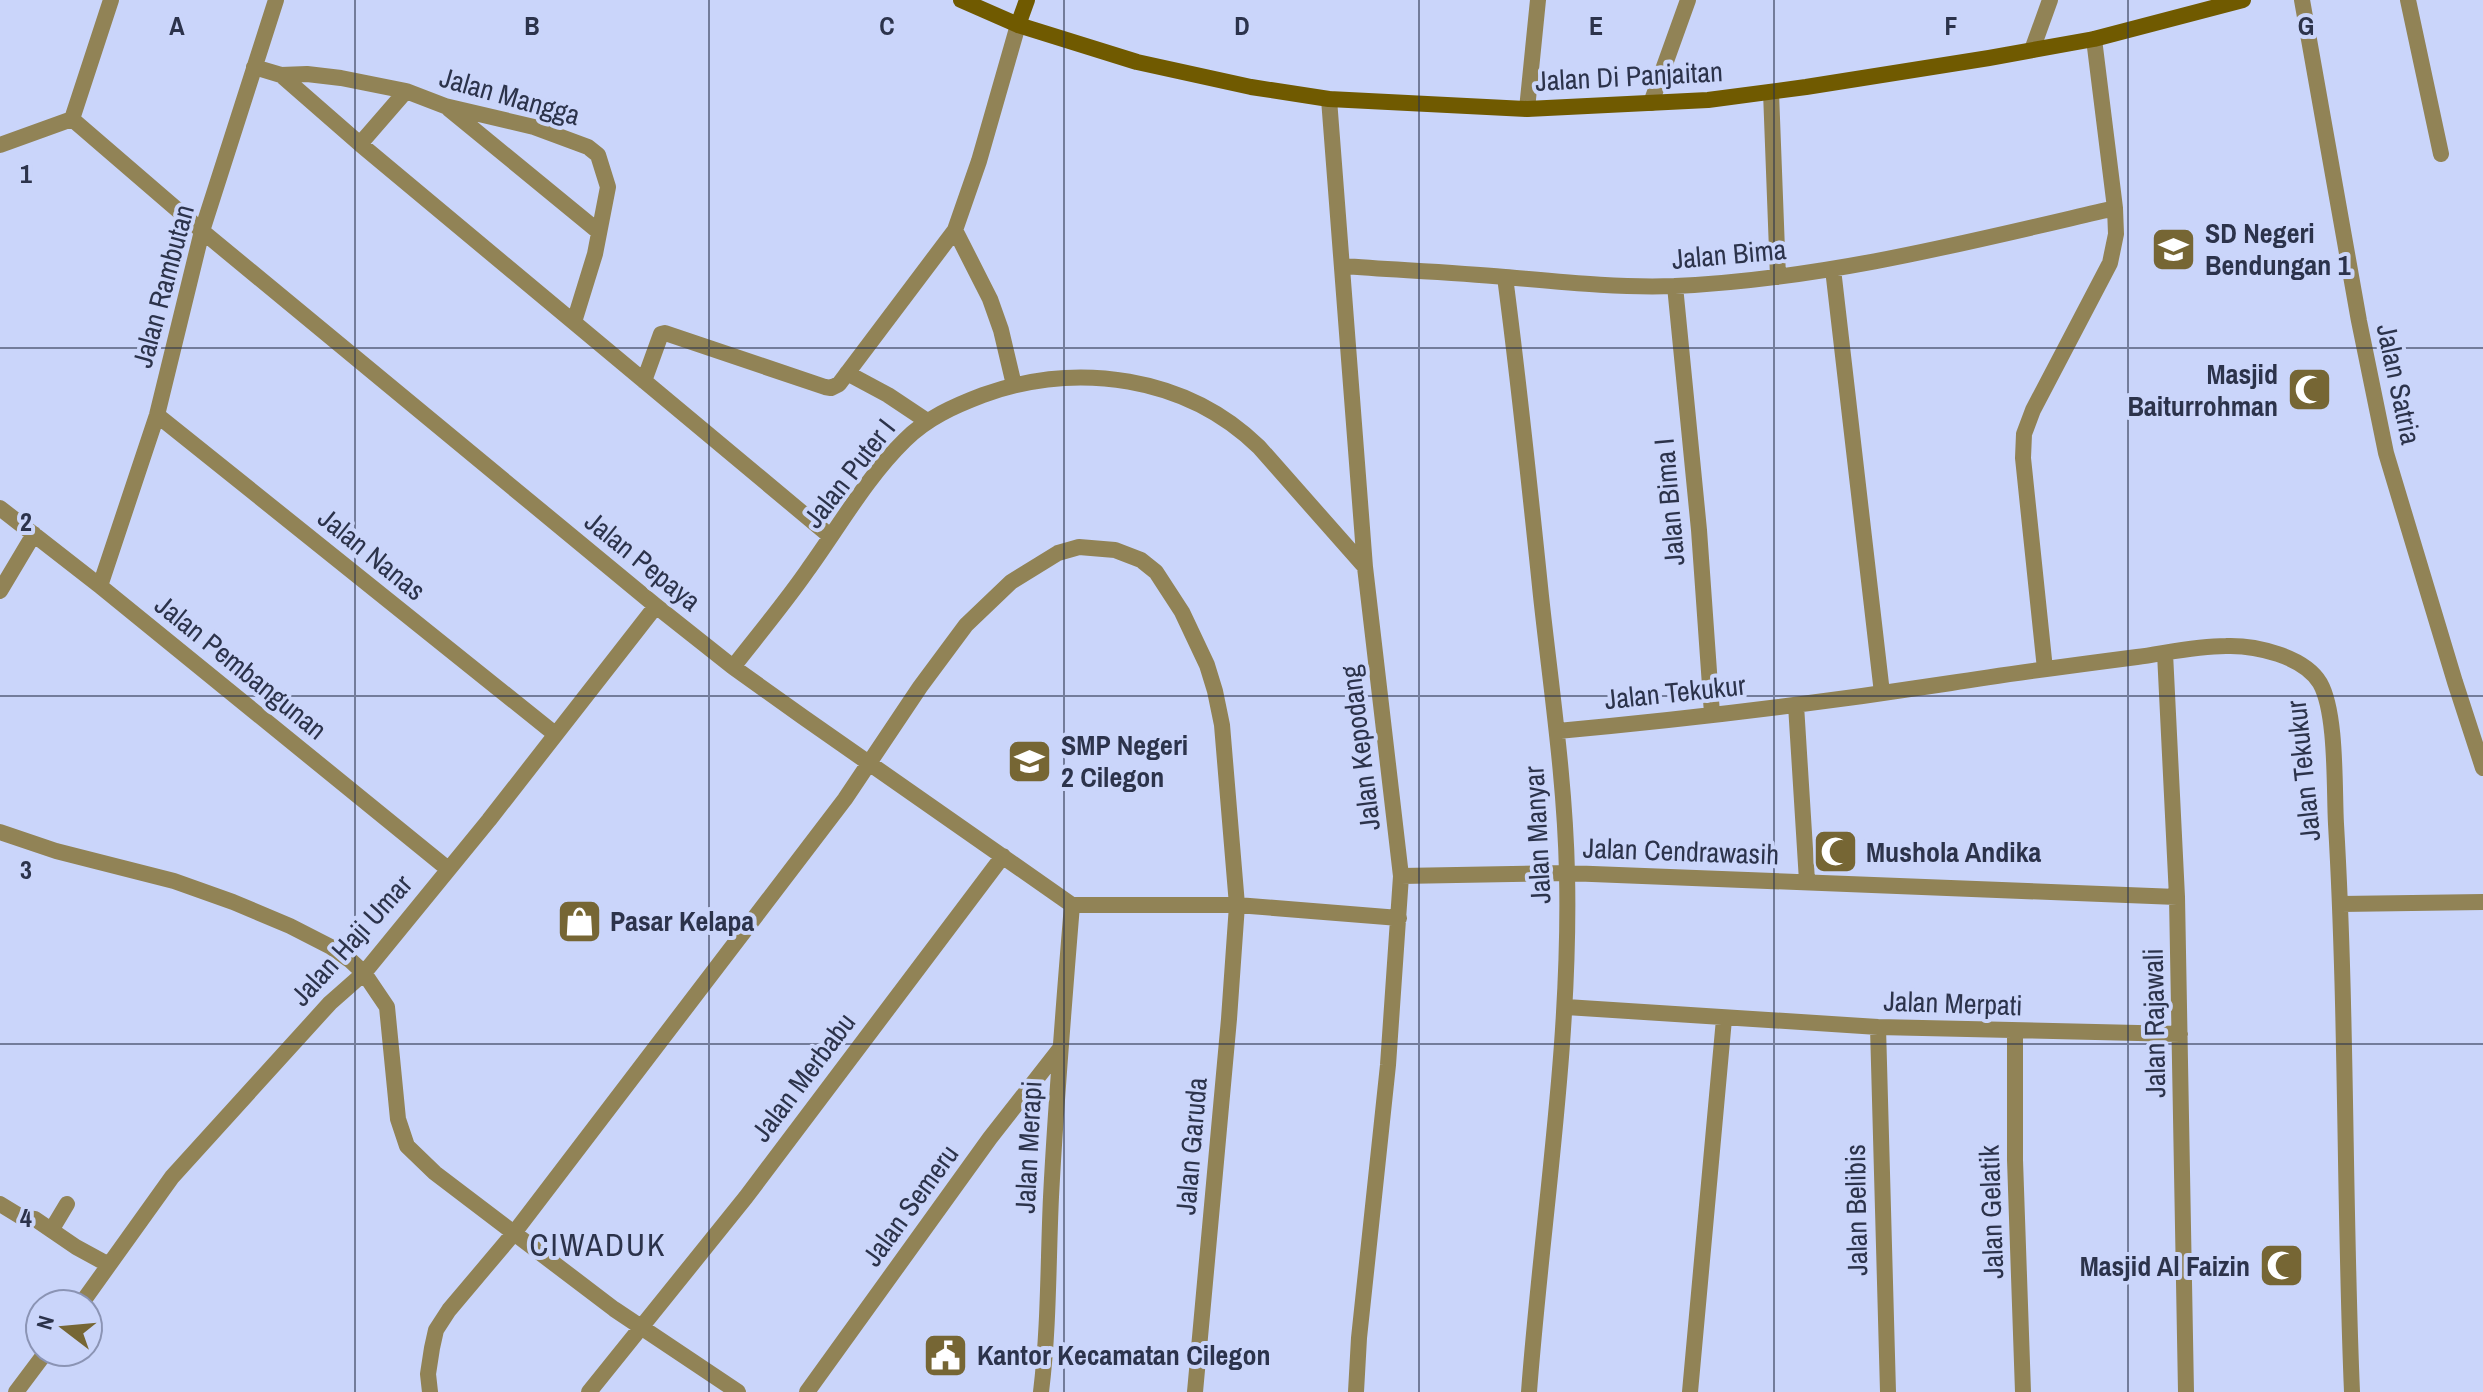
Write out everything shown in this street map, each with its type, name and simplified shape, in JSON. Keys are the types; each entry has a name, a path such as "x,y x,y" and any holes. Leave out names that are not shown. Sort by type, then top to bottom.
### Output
{"street":[{"path":"0,145 72,119 111,0"},
{"name":"Jalan Rambutan","path":"100,586 157,415 202,231 276,0"},
{"name":"Jalan Di Panjaitan","path":"961,0 1018,25 1137,62 1251,87 1329,99 1527,109 1651,103 1771,92 2094,39 2218,4 2243,0"},
{"path":"644,381 663,333 835,388 955,230 1027,0"},
{"path":"1527,109 1538,0"},
{"path":"1651,103 1688,0"},
{"path":"2032,50 2050,0"},
{"name":"Jalan Satria","path":"2302,0 2356,305 2386,453 2483,768"},
{"path":"2408,0 2441,154"},
{"path":"2045,669 2023,458 2024,434 2033,410 2110,263 2116,234 2094,39"},
{"path":"254,67 281,75 830,536"},
{"name":"Jalan Mangga","path":"281,75 341,78 406,91 445,106 534,127 588,147 598,155 608,187 595,254 574,322"},
{"path":"360,144 406,91"},
{"path":"1771,92 1778,277"},
{"name":"Jalan Kepodang","path":"1329,99 1365,567 1401,876 1388,1065 1356,1392"},
{"path":"445,106 599,232"},
{"name":"Jalan Pepaya","path":"72,119 202,231 733,667 1072,905"},
{"name":"Jalan Bima","path":"1342,266 1572,284 1675,286 1778,277 1892,259 2115,208"},
{"path":"955,230 990,299 1014,385"},
{"path":"1833,269 1882,693"},
{"name":"Jalan Manyar","path":"1505,277 1558,731 1567,873 1566,1007 1529,1392"},
{"name":"Jalan Bima I","path":"1675,286 1699,530 1712,714"},
{"path":"847,373 927,421"},
{"name":"Jalan Puter I","path":"733,667 905,439 927,421 963,403 1014,385 1089,377 1117,379 1150,385 1204,406 1241,430 1259,447 1365,567"},
{"name":"Jalan Nanas","path":"157,415 555,734"},
{"name":"Jalan Pembangunan","path":"0,508 448,869"},
{"path":"0,591 34,534"},
{"name":"Jalan Garuda","path":"430,1392 428,1374 436,1330 449,1310 514,1233 845,799 966,625 1011,582 1058,553 1079,547 1101,547 1128,554 1156,572 1182,612 1207,665 1222,725 1237,905 1195,1392"},
{"name":"Jalan Haji Umar","path":"92,1288 172,1177 330,1003 364,973 656,606"},
{"name":"Jalan Tekukur","path":"1558,731 1796,705 2224,646 2247,647 2283,657 2306,668 2320,683 2329,708 2341,904 2346,1248 2352,1392"},
{"name":"Jalan Rajawali","path":"2165,653 2177,897 2186,1392"},
{"path":"1796,705 1807,881"},
{"path":"0,832 56,851 174,881 233,902 331,947 364,973 387,1007 398,1119 407,1146 435,1173 514,1233 640,1326 738,1392"},
{"name":"Jalan Merbabu","path":"589,1392 746,1197 1003,856"},
{"name":"Jalan Cendrawasih","path":"1401,876 1567,873 2177,897"},
{"path":"2341,904 2483,902"},
{"path":"1072,905 1237,905 1399,918"},
{"name":"Jalan Merapi","path":"1041,1392 1046,1355 1059,1050 1072,905"},
{"name":"Jalan Merpati","path":"1566,1007 1878,1027 2180,1034"},
{"path":"1690,1392 1724,1019"},
{"name":"Jalan Belibis","path":"1878,1027 1888,1392"},
{"name":"Jalan Gelatik","path":"2015,1031 2015,1160 2023,1392"},
{"name":"Jalan Semeru","path":"807,1392 990,1138 1059,1050"},
{"path":"0,1204 23,1218 35,1219 109,1265"},
{"path":"52,1229 67,1204"},
{"path":"16,1392 34,1368"}],"place":[{"name":"SD Negeri Bendungan 1","path":"2174,249"},
{"name":"Masjid Baiturrohman","path":"2309,390"},
{"name":"SMP Negeri 2 Cilegon","path":"1030,761"},
{"name":"Mushola Andika","path":"1835,852"},
{"name":"Pasar Kelapa","path":"579,921"},
{"name":"Masjid Al Faizin","path":"2281,1266"},
{"name":"Kantor Kecamatan Cilegon","path":"946,1355"}],"district":[{"name":"CIWADUK","path":"598,1244"}]}
